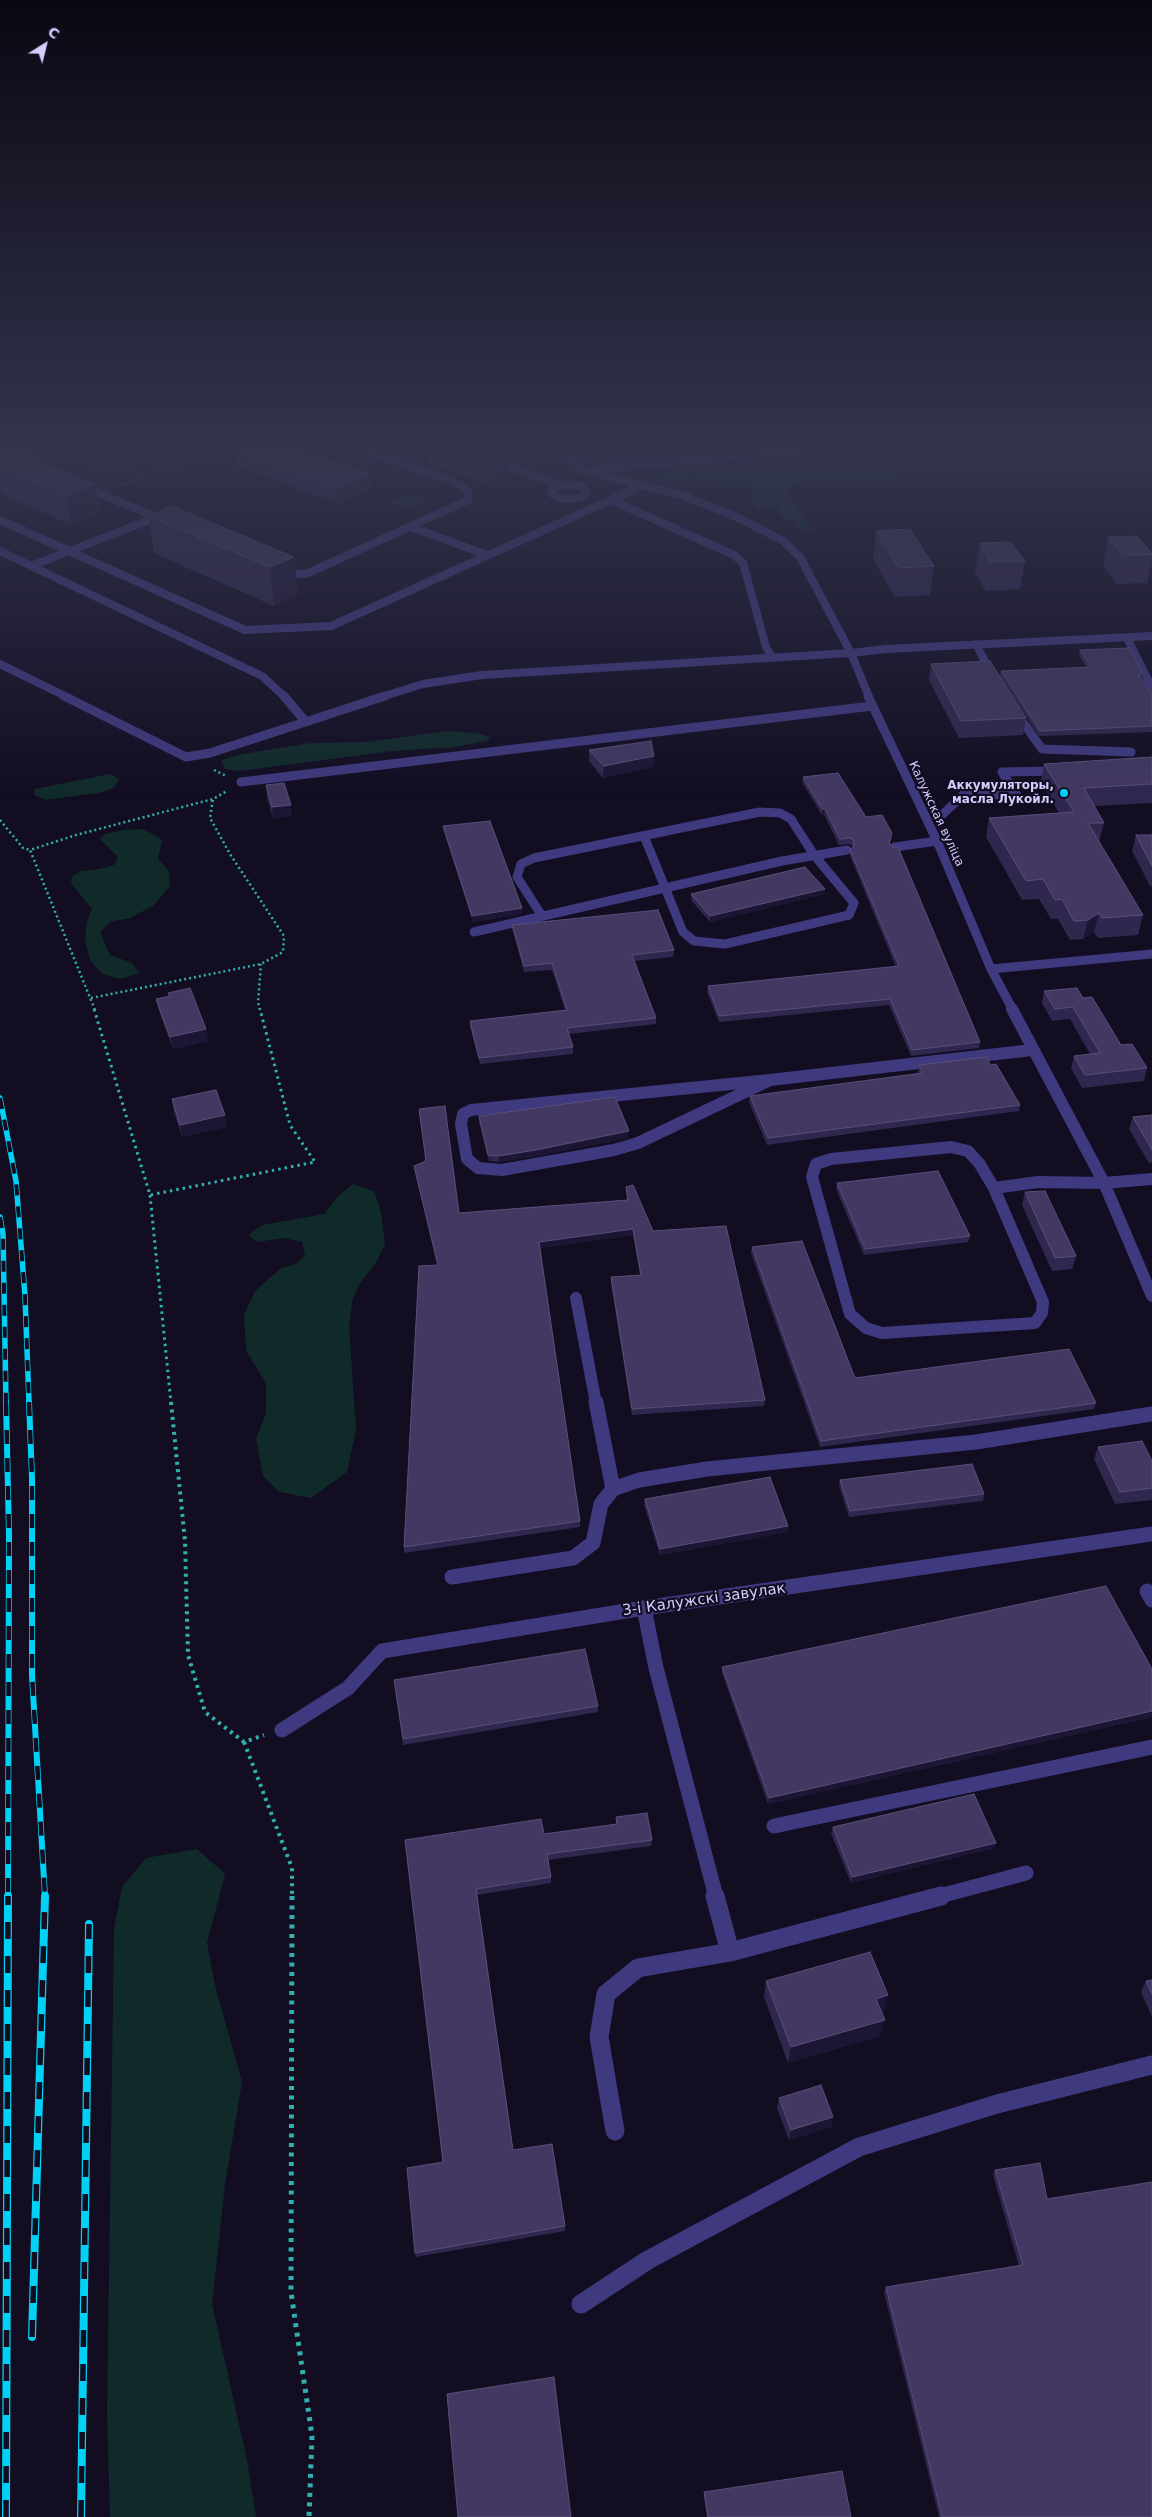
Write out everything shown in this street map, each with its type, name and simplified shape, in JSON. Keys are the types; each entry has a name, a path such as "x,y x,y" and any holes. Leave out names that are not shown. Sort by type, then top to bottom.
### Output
{"street":[{"path":"102,565 244,630 330,626 464,565"},
{"path":"276,567 295,574 306,574 325,565"},
{"path":"744,565 766,647 772,657"},
{"name":"Калужская вуліца","path":"804,565 850,653 872,706 937,840 991,969 1032,1050 1104,1183 1152,1296"},
{"path":"31,566 262,676 273,684 305,721"},
{"path":"0,664 186,756 210,753 423,684 482,675 850,653 885,648 1152,636"},
{"path":"1127,638 1152,688"},
{"path":"976,644 982,659 998,684"},
{"path":"1008,700 1042,749 1131,752"},
{"path":"241,782 872,706"},
{"path":"943,814 964,794 1017,795 1002,772 1068,771"},
{"path":"542,916 517,877 521,864 534,858 760,812 780,813 791,819 814,855 854,903 849,915 725,944 694,941 683,932 644,836"},
{"path":"895,847 937,840"},
{"path":"474,932 814,855 847,850"},
{"path":"991,969 1152,954"},
{"path":"770,1080 638,1143 614,1150 502,1170 478,1168 467,1159 460,1124 462,1114 471,1110 770,1080 1032,1050"},
{"path":"951,1147 968,1151 979,1163 994,1188 1043,1302 1042,1313 1035,1323 882,1333 866,1328 850,1314 812,1177 816,1164 831,1159 951,1147"},
{"path":"994,1188 1038,1182 1104,1183 1152,1179"},
{"path":"576,1298 613,1489"},
{"path":"452,1577 573,1558 593,1543 601,1504 613,1489 639,1480 707,1469 976,1442 1152,1414"},
{"name":"3-і Калужскі завулак","path":"282,1730 348,1688 382,1651 644,1608 1152,1534"},
{"path":"644,1608 656,1668 730,1952"},
{"path":"774,1826 1152,1747"},
{"path":"615,2131 599,2037 606,1994 638,1968 730,1952 1026,1873"},
{"path":"581,2304 648,2260 858,2148 997,2104 1152,2065"}],"path":[{"path":"0,820 23,848 30,850 76,835 213,799 241,782"},
{"path":"91,998 261,964 283,952 284,936 230,854 210,818 213,799"},
{"path":"30,850 91,998 150,1195 185,1541 188,1655 205,1712 244,1742 292,1868 291,2292 312,2436 309,2517"},
{"path":"150,1195 315,1162 290,1125 258,1002 261,964"},
{"path":"244,1742 282,1730"}],"green space":[{"path":"447,731 477,733 490,737 487,741 454,747 392,751 239,771 225,769 221,760 243,754 311,743 367,742"},
{"path":"110,774 119,779 114,788 98,793 46,800 34,795 35,789"},
{"path":"144,829 162,840 158,859 169,871 170,886 153,906 130,918 110,922 100,932 110,955 132,963 140,973 120,979 102,974 90,960 85,940 87,922 92,909 71,883 72,876 81,871 114,865 118,857 100,839 105,834 123,830"},
{"path":"353,1184 374,1191 381,1212 385,1244 377,1261 360,1283 353,1298 349,1325 356,1430 347,1472 311,1498 279,1492 263,1476 256,1439 266,1413 266,1384 246,1350 244,1315 255,1291 281,1268 296,1264 305,1255 302,1242 284,1238 257,1242 248,1235 263,1225 324,1214 338,1196"},
{"path":"197,1849 225,1874 207,1943 215,1985 242,2082 225,2185 212,2304 247,2460 256,2517 110,2517 107,2414 114,1929 122,1887 146,1858"}],"building":[{"path":"897,565 934,566 899,568"},
{"path":"1129,648 1143,674 1138,674 1152,694 1152,726 1040,731 1001,671 1091,667 1080,650"},
{"path":"990,661 1026,718 961,721 931,664"},
{"path":"651,741 654,756 604,766 589,750"},
{"path":"1152,757 1152,784 1084,788 1104,823 1088,823 1143,915 1102,918 1099,913 1088,920 1074,921 1062,899 1055,900 1043,879 1026,881 989,818 1074,812 1044,764"},
{"path":"838,773 866,817 882,815 892,833 889,843 893,847 898,847 980,1042 912,1050 890,999 719,1016 708,986 899,966 850,850 854,846 853,840 850,838 840,839 825,809 822,809 803,777"},
{"path":"284,783 291,805 272,807 266,785"},
{"path":"490,821 522,908 472,916 443,826"},
{"path":"1136,835 1152,835 1152,866"},
{"path":"805,867 825,889 710,916 691,894"},
{"path":"658,910 674,950 632,955 656,1018 567,1028 573,1047 479,1058 470,1021 567,1010 552,963 524,966 512,925"},
{"path":"190,988 206,1029 170,1037 156,999 170,996 168,993"},
{"path":"1077,988 1083,998 1092,997 1121,1045 1132,1044 1147,1068 1085,1075 1074,1056 1100,1053 1073,1007 1055,1009 1044,991"},
{"path":"987,1057 990,1065 996,1064 1020,1105 768,1138 750,1096 922,1073 919,1065"},
{"path":"216,1090 225,1115 180,1125 172,1099"},
{"path":"615,1097 629,1131 536,1150 499,1156 488,1155 479,1116"},
{"path":"445,1106 459,1213 628,1200 626,1187 633,1185 653,1231 726,1226 765,1400 632,1409 611,1277 641,1275 633,1229 539,1242 580,1521 404,1547 419,1266 438,1265 414,1166 426,1161 419,1109"},
{"path":"1152,1115 1152,1150 1133,1117"},
{"path":"938,1171 970,1236 865,1249 837,1183"},
{"path":"1045,1191 1076,1256 1055,1258 1025,1192"},
{"path":"802,1241 855,1378 1069,1349 1096,1403 821,1441 752,1247"},
{"path":"1142,1441 1152,1461 1152,1488 1120,1492 1098,1447"},
{"path":"972,1464 984,1494 850,1511 840,1480"},
{"path":"770,1477 788,1526 660,1549 645,1499"},
{"path":"1106,1586 1152,1669 1152,1711 769,1798 722,1667"},
{"path":"585,1649 598,1706 403,1739 394,1680"},
{"path":"974,1794 996,1843 852,1877 833,1827"},
{"path":"647,1813 652,1840 547,1854 551,1877 476,1889 513,2150 552,2144 565,2226 415,2253 407,2168 443,2162 405,1840 541,1819 544,1834 617,1824 616,1817"},
{"path":"870,1952 888,1995 876,1999 885,2020 791,2047 766,1981"},
{"path":"1152,1980 1152,1994 1146,1981"},
{"path":"821,2085 833,2117 791,2130 779,2098"},
{"path":"1040,2163 1047,2199 1152,2182 1152,2517 942,2517 886,2287 1023,2265 995,2170"},
{"path":"554,2377 571,2517 458,2517 447,2394"},
{"path":"842,2471 851,2517 708,2517 704,2492"}],"railway":[{"path":"0,1098 16,1181 25,1296 29,1403"},
{"path":"0,1217 3,1234 6,1403"},
{"path":"6,1402 9,1535 8,1897"},
{"path":"29,1402 32,1478 32,1675 45,1897"},
{"path":"6,2517 8,1896"},
{"path":"32,2337 45,1897"},
{"path":"81,2517 89,1924"}],"place":[{"name":"Аккумуляторы, масла Лукойл.","path":"1064,793"}]}
